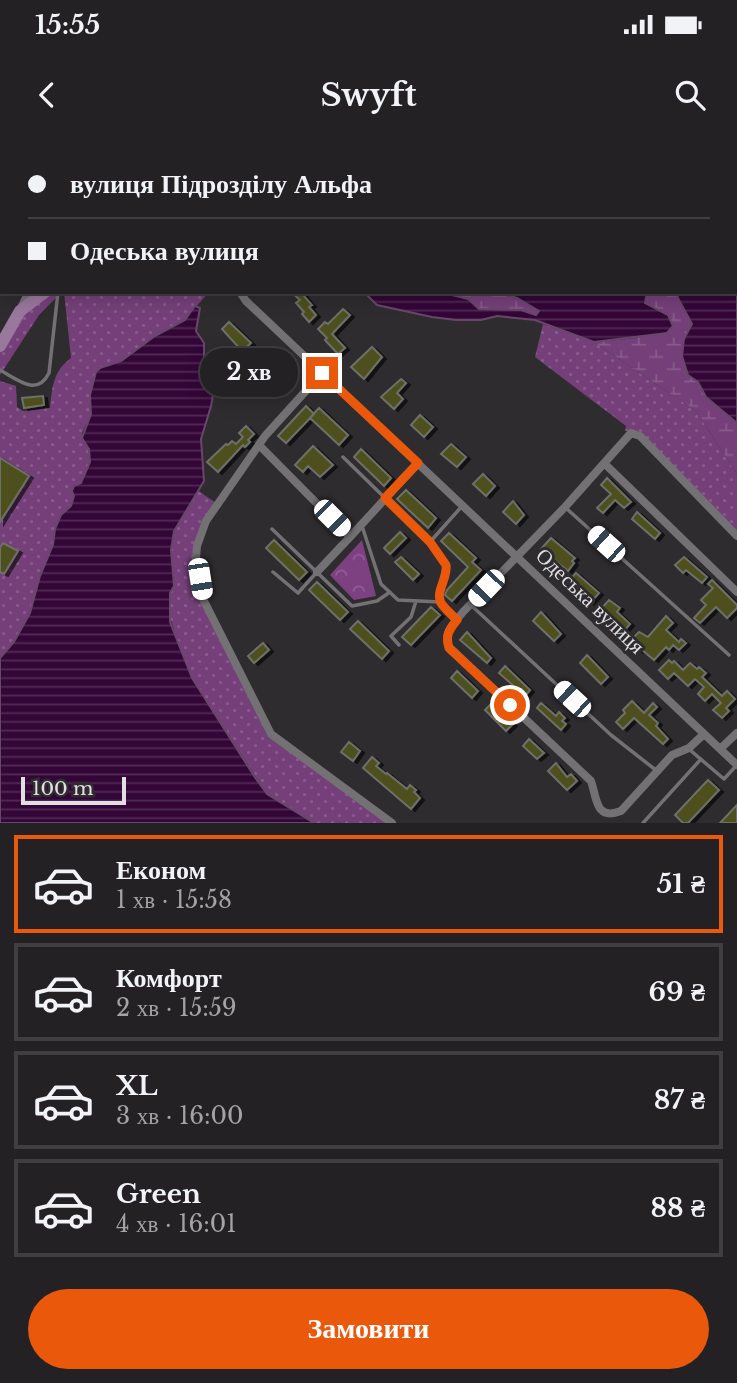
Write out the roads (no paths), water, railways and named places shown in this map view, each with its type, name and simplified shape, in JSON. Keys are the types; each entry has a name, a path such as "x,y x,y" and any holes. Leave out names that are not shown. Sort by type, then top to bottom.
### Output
{"main road":[{"path":"0,346 20,311 42,294"}],"street":[{"path":"20,311 29,294"},
{"name":"Одеська вулиця","path":"241,294 737,765"},
{"path":"322,373 259,445 206,521 197,546 196,559 203,599 271,734 392,823"},
{"path":"704,734 689,748 672,755 621,811 608,812 597,806 591,781 449,648 446,640 448,631 470,605 605,464 627,435 634,433 737,536"},
{"path":"259,445 350,537"},
{"path":"317,572 418,463"},
{"path":"605,464 737,592"},
{"path":"720,749 737,733"}],"lane":[{"path":"0,370 28,385 40,385 45,381 49,373 58,294"},
{"path":"343,457 430,542 446,565 440,602"},
{"path":"430,542 463,505"},
{"path":"565,507 729,655"},
{"path":"362,524 381,584 398,600 440,602 457,620"},
{"path":"272,529 352,606 377,601 390,592"},
{"path":"273,572 298,593 317,572"},
{"path":"399,645 391,636 411,617 416,600"},
{"path":"470,605 611,735 657,771"},
{"path":"689,748 724,779 737,765"},
{"path":"643,823 701,759"}]}
